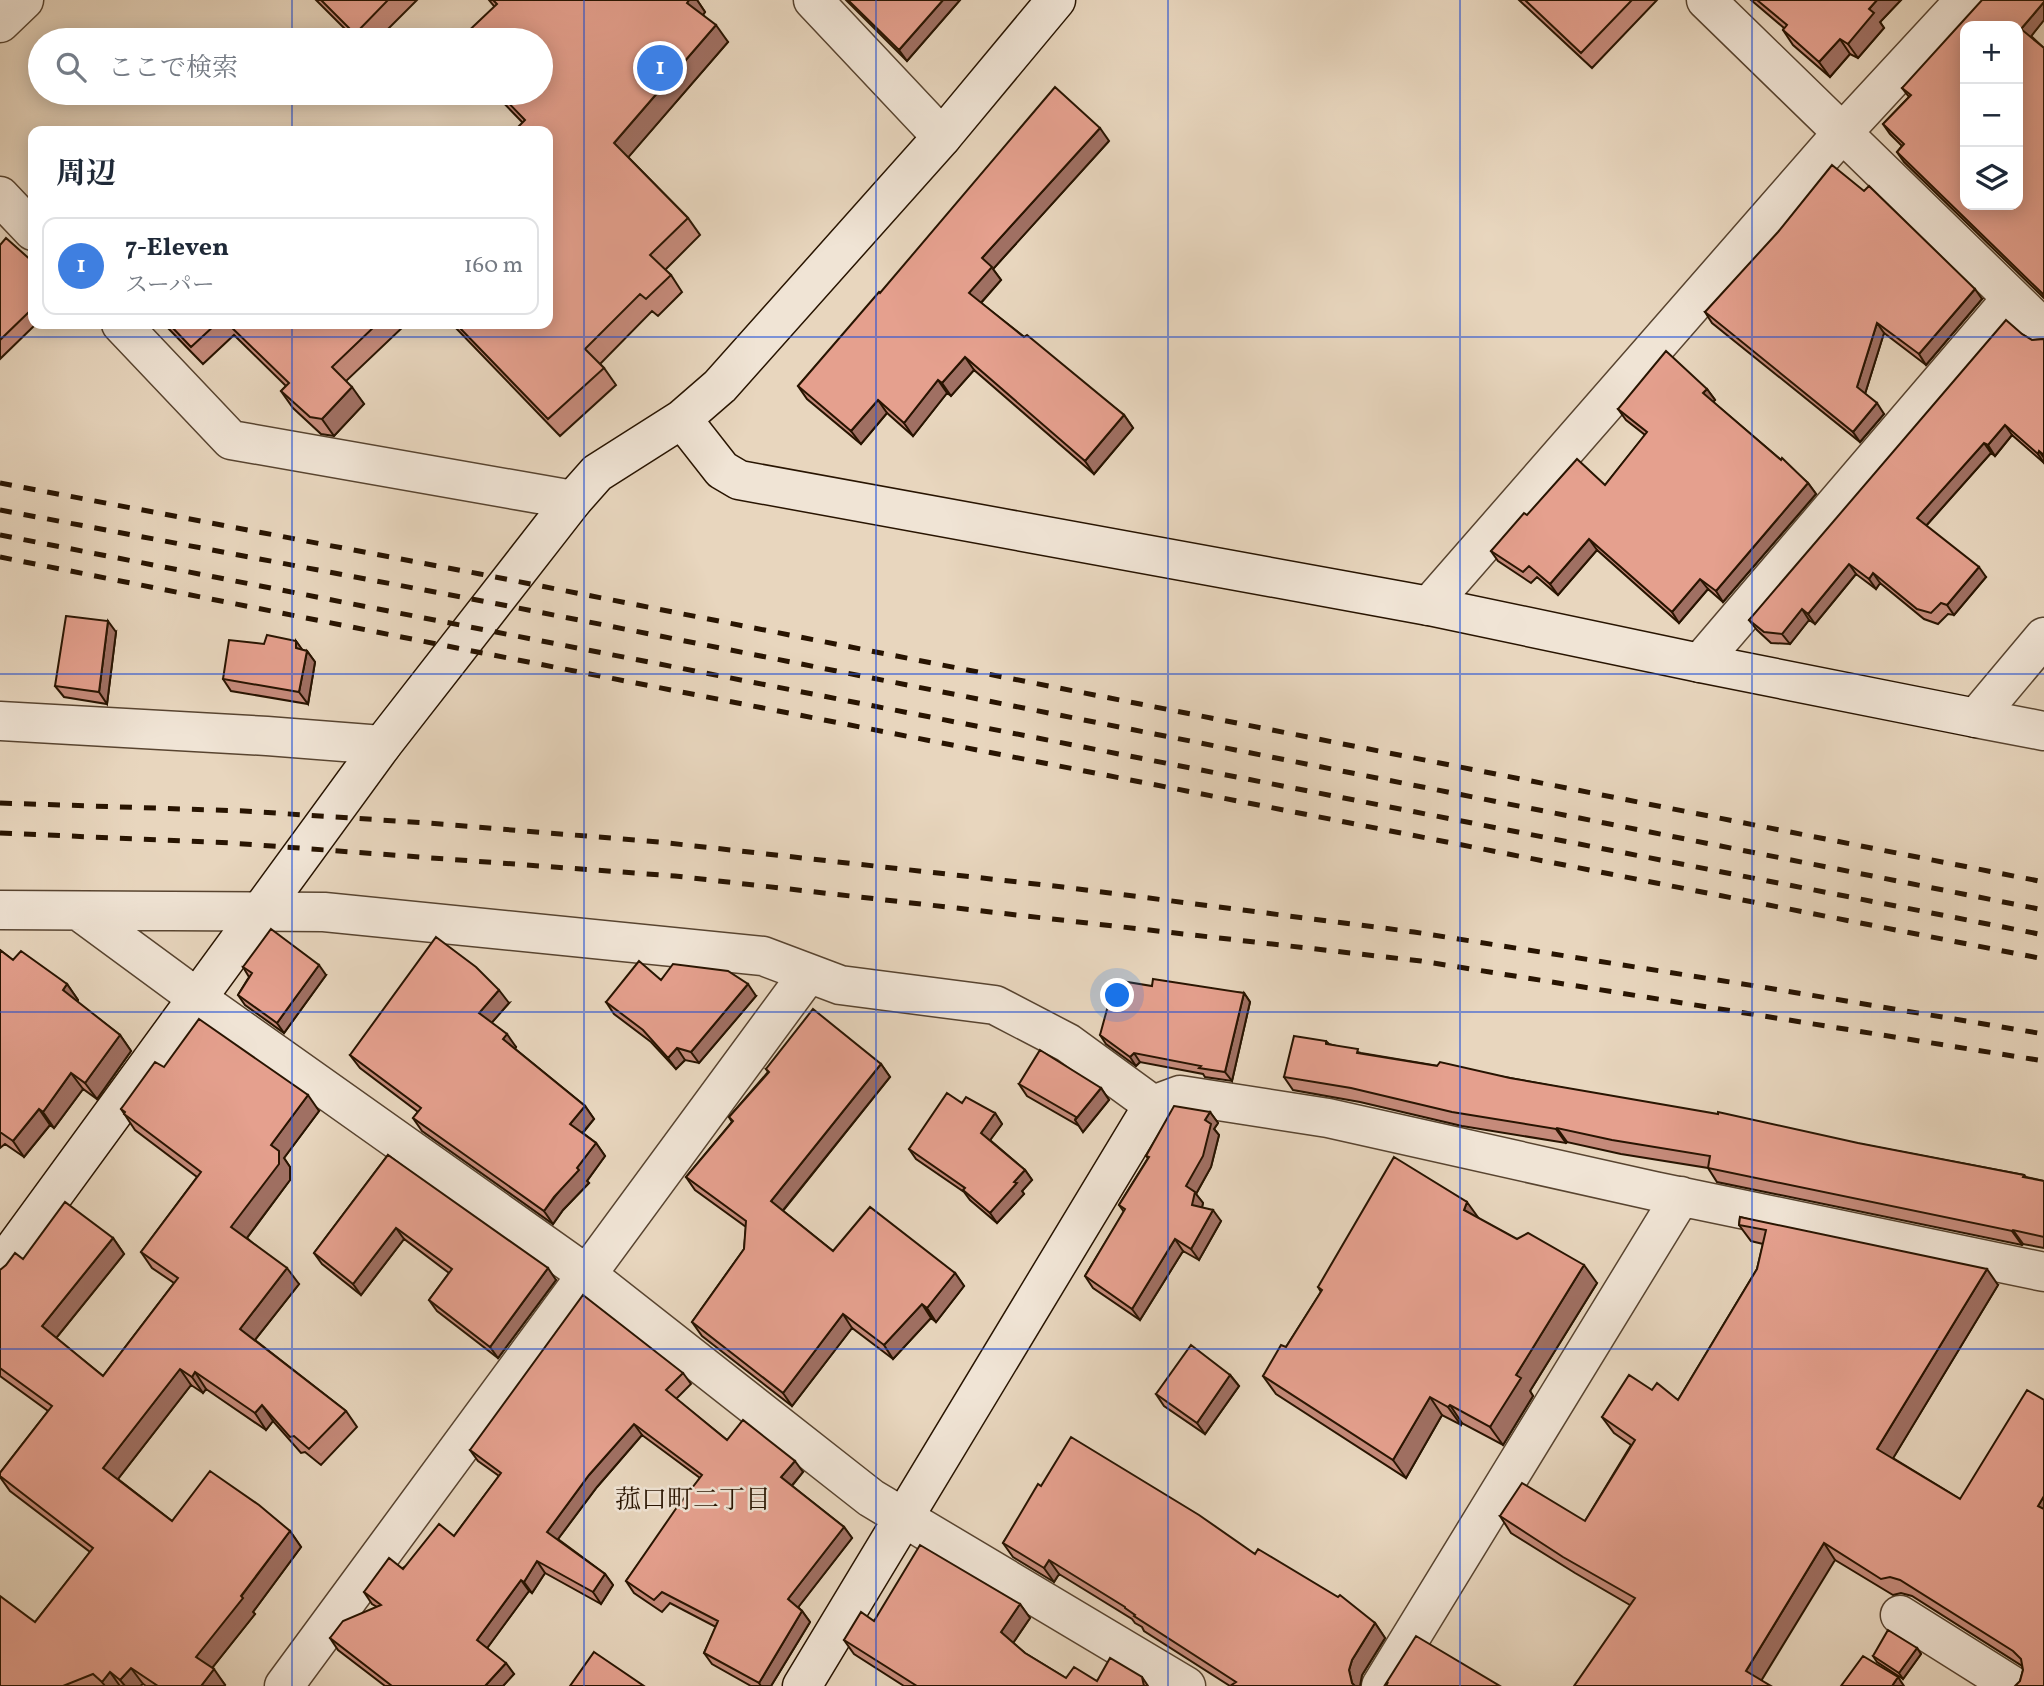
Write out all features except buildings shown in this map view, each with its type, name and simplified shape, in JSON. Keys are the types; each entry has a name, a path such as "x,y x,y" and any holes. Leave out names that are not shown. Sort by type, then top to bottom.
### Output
{"street":[{"path":"0,23 24,0"},
{"path":"813,0 942,137"},
{"path":"0,1268 382,745 573,500 597,473 682,419 720,387 942,137 1056,0"},
{"path":"1706,0 2044,329"},
{"path":"1429,606 1843,132 1965,0"},
{"path":"0,196 28,226"},
{"path":"1700,663 2012,298"},
{"path":"126,329 231,440 573,500"},
{"path":"682,419 722,470 739,480 1429,606 2044,731"},
{"path":"1976,719 2044,637"},
{"path":"0,721 382,745"},
{"path":"0,910 324,912 764,956 840,985 995,1004 1068,1044 1153,1105"},
{"path":"79,911 586,1274 871,1498 1186,1686"},
{"path":"284,1686 808,974"},
{"path":"802,1686 1153,1105 1180,1095 1328,1118 2044,1272"},
{"path":"1381,1686 1681,1196"},
{"path":"1900,1615 2013,1686"}],"railway":[{"path":"0,483 480,574 2044,882"},
{"path":"0,510 493,603 2044,910"},
{"path":"0,535 2044,935"},
{"path":"0,557 2044,959"},
{"path":"0,803 244,811 427,823 659,842 1063,887 1414,932 2044,1034"},
{"path":"0,833 231,843 675,876 1421,961 2044,1061"}],"place":[{"name":"7-Eleven","path":"660,68"}],"district":[{"name":"菰口町二丁目","path":"693,1501"}]}
